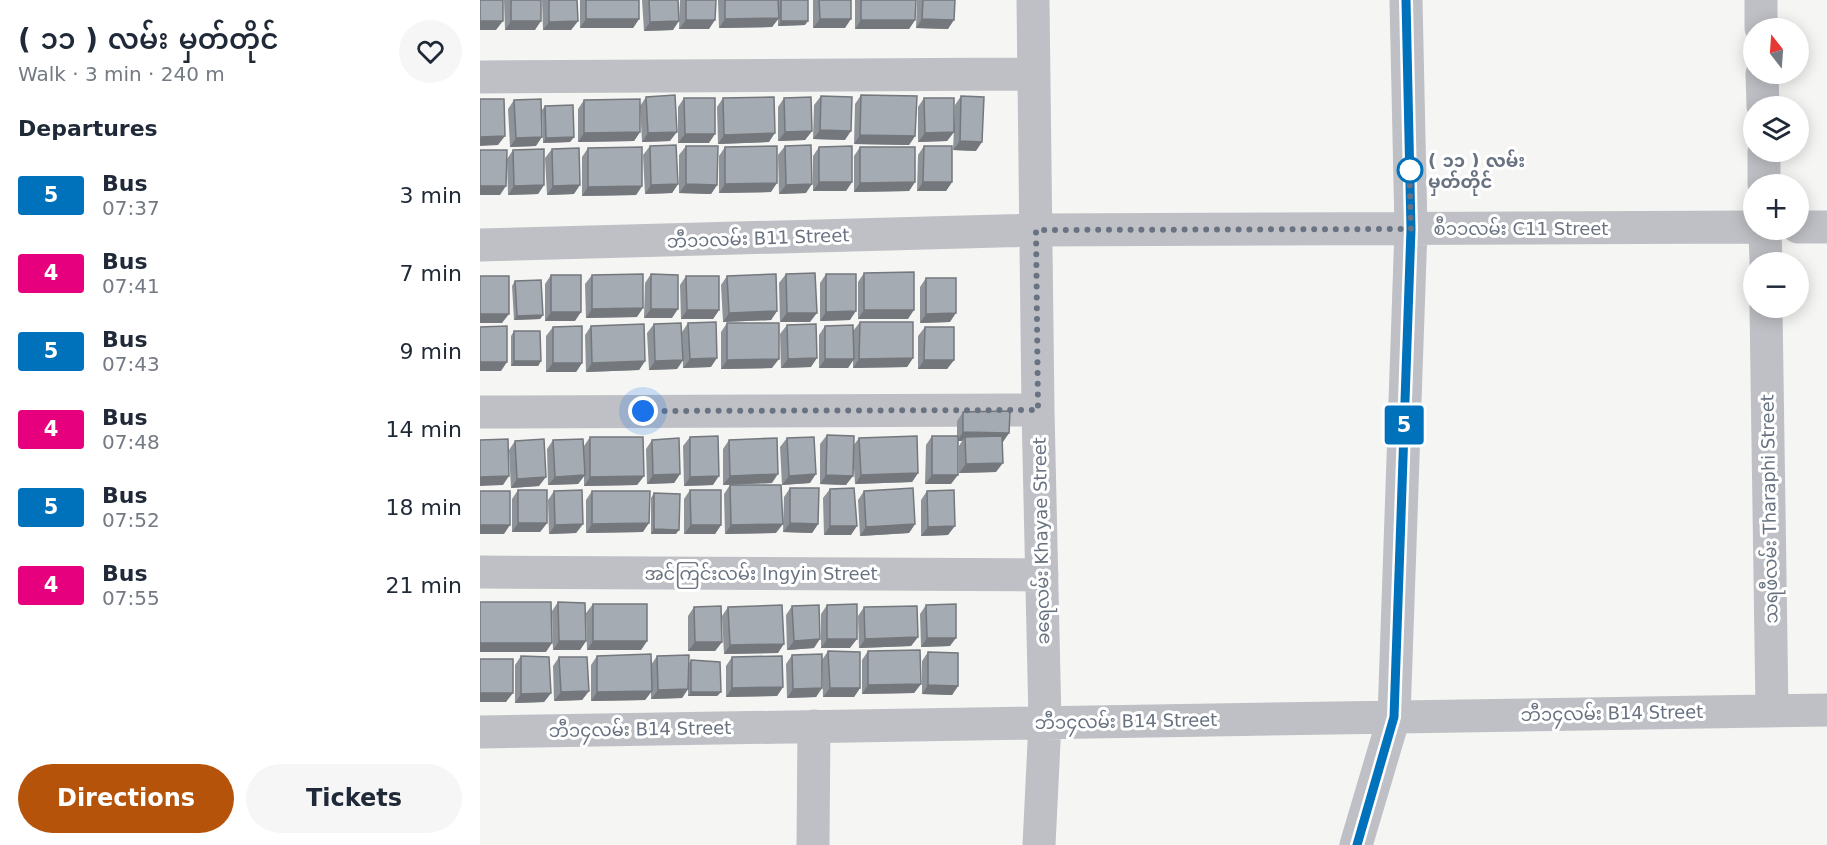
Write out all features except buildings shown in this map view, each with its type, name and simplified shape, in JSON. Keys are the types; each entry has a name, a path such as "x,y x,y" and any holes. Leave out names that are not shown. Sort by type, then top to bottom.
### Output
{"street":[{"name":"ခရေလမ်း Khayae Street","path":"1034,0 1038,410 1045,722 1039,845"},
{"path":"1356,845 1394,717 1411,229 1406,0"},
{"path":"1761,0 1761,18"},
{"path":"480,77 1034,74"},
{"name":"စီ၁၁လမ်း C11 Street","path":"1036,230 1743,227"},
{"path":"1809,227 1827,227"},
{"name":"ဘီ၁၁လမ်း B11 Street","path":"480,245 1036,230"},
{"name":"သရဖီလမ်း Tharaphi Street","path":"1766,318 1772,710"},
{"path":"480,412 1038,410"},
{"name":"အင်ကြင်းလမ်း Ingyin Street","path":"480,572 1042,575"},
{"name":"ဘီ၁၄လမ်း B14 Street","path":"480,732 1827,710"},
{"path":"813,845 814,726"}],"bus line":[{"name":"5","path":"1357,845 1394,717 1411,229 1406,0"}],"place":[{"name":"( ၁၁ ) လမ်း မှတ်တိုင်","path":"1410,170"}],"route":[{"path":"643,411 1038,410 1036,230 1411,229 1409,160 1410,170"}]}
